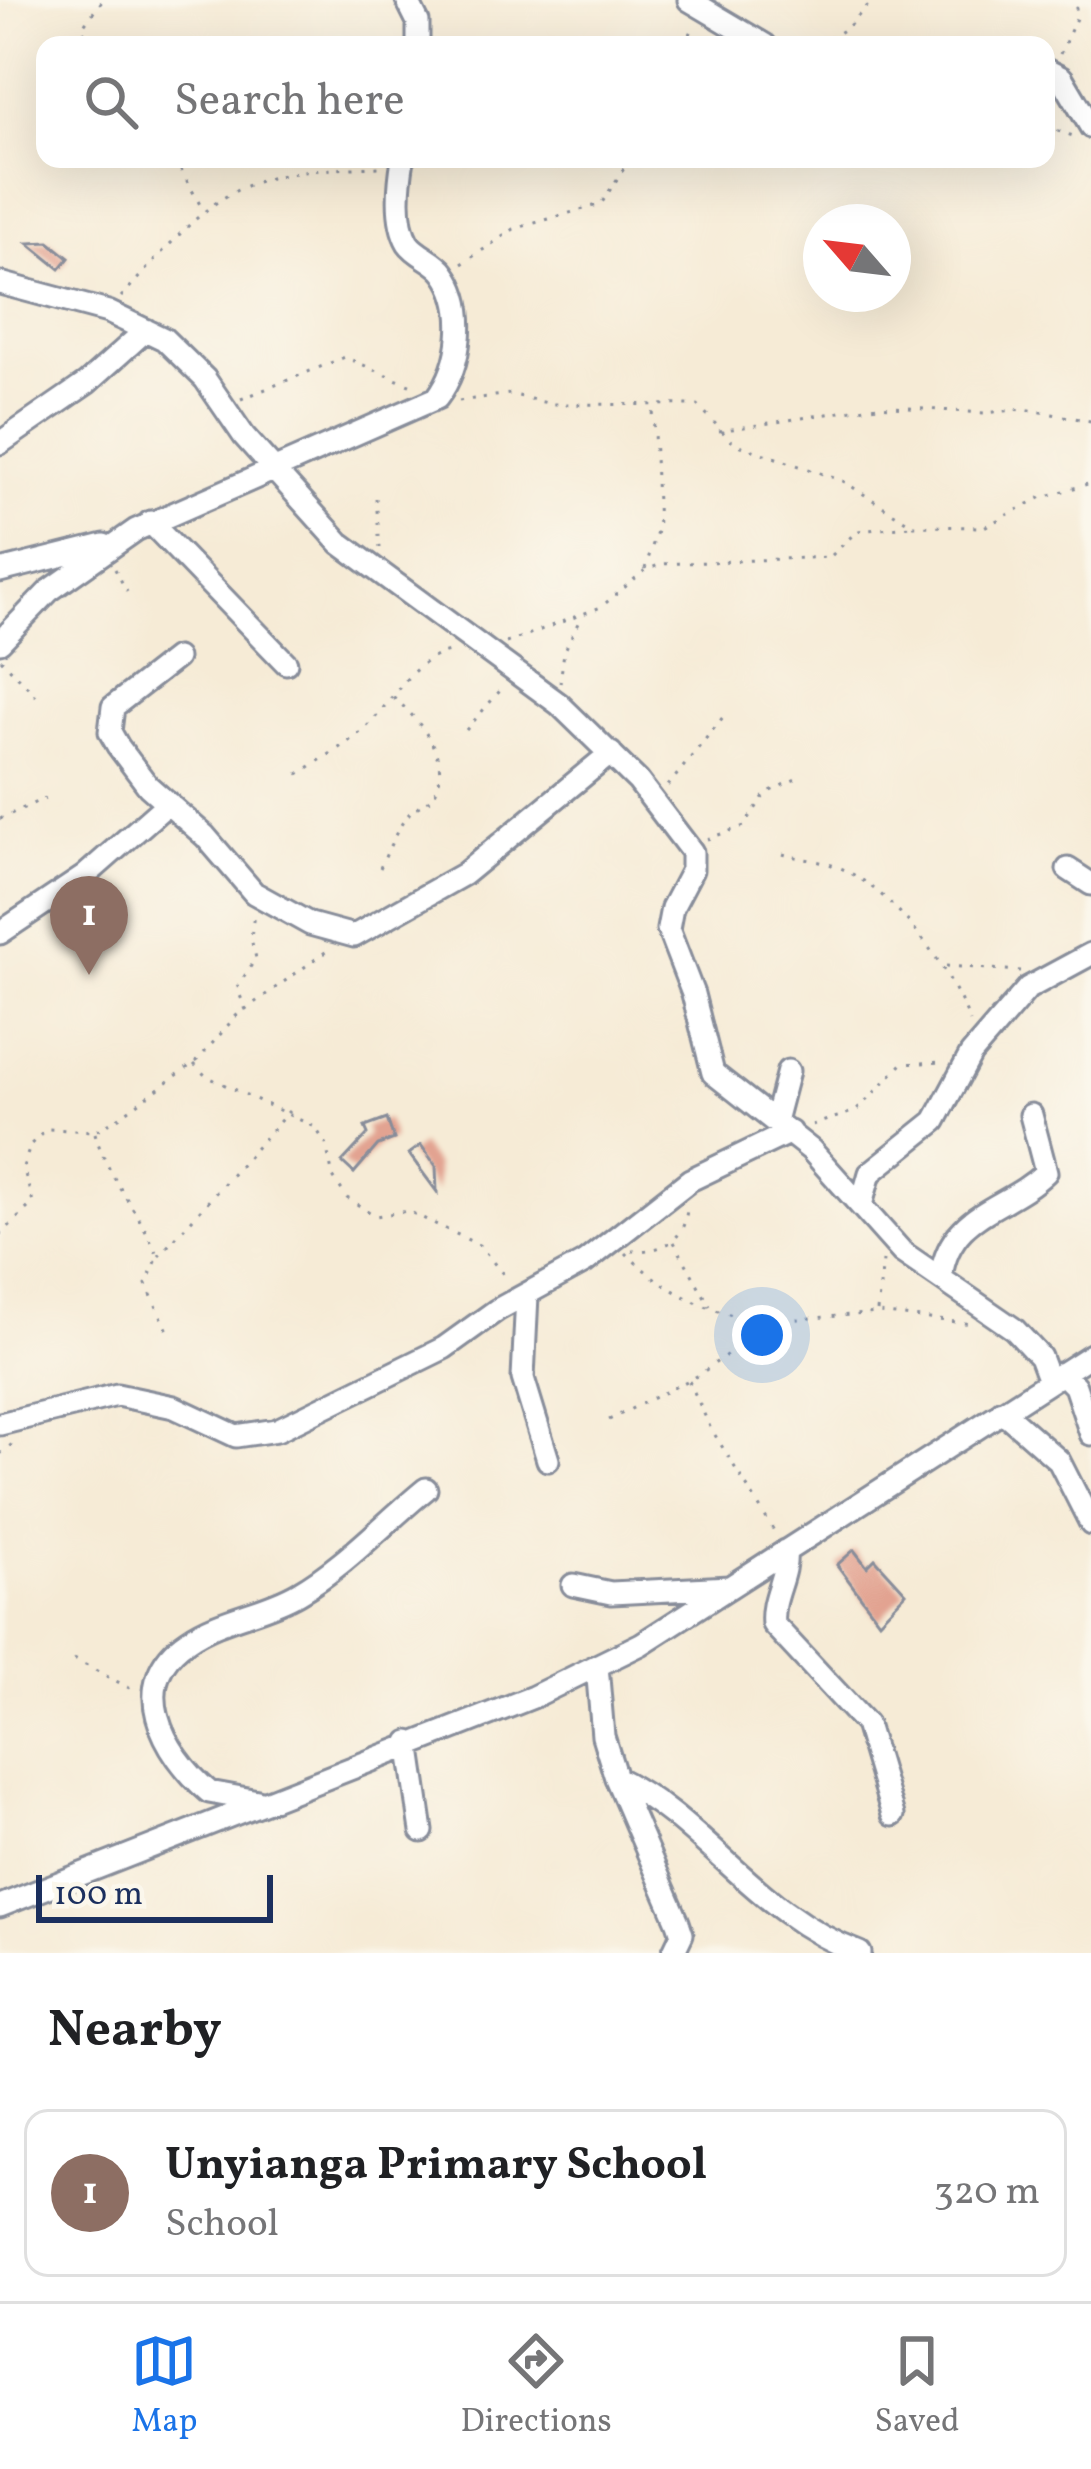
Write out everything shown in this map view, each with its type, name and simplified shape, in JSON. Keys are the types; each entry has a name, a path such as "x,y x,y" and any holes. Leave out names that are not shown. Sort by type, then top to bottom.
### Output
{"street":[{"path":"407,0 418,22 418,36"},
{"path":"696,5 749,36"},
{"path":"1055,77 1087,133"},
{"path":"0,642 49,590 150,522 277,470 440,394 460,317 445,274 413,249 403,230 402,168"},
{"path":"0,284 108,312 180,352 340,543 490,651 514,675 560,704 611,753 688,844 692,870 672,908 668,929 693,994 709,1065 729,1088 787,1130 861,1205 880,1231 1014,1329 1055,1377 1075,1386 1091,1434"},
{"path":"0,443 87,383 146,330"},
{"path":"150,522 286,664"},
{"path":"0,571 111,546"},
{"path":"176,658 113,707 109,719 118,746 254,893 310,924 354,936 464,874 537,808 611,753"},
{"path":"0,933 86,876 168,803"},
{"path":"1068,869 1091,884"},
{"path":"861,1205 870,1173 934,1121 972,1053 1028,988 1091,954"},
{"path":"787,1130 788,1071"},
{"path":"941,1277 945,1251 960,1231 1046,1172 1031,1115"},
{"path":"0,1424 93,1398 135,1395 236,1436 256,1436 324,1410 444,1348 585,1262 690,1180 787,1130"},
{"path":"529,1294 523,1378 548,1460"},
{"path":"0,1906 533,1697 597,1666 730,1587 1091,1355"},
{"path":"1002,1412 1059,1460 1091,1524"},
{"path":"258,1801 221,1796 201,1785 152,1712 163,1664 190,1638 313,1584 426,1489"},
{"path":"785,1551 787,1567 773,1604 773,1624 866,1724 893,1815"},
{"path":"573,1585 611,1593 730,1587"},
{"path":"597,1666 603,1736 616,1778 682,1934 673,1953"},
{"path":"409,1742 422,1831"},
{"path":"616,1778 662,1804 700,1844 801,1926 860,1953"}],"path":[{"path":"85,36 82,27 103,0"},
{"path":"830,36 873,0"},
{"path":"1055,64 1077,16 1075,0"},
{"path":"687,36 696,5"},
{"path":"1055,128 1087,133"},
{"path":"180,168 204,211"},
{"path":"108,312 204,211 238,184 272,175 348,168"},
{"path":"445,274 514,229 601,204 624,168"},
{"path":"224,410 345,358 407,386 464,401 510,394 551,404 698,405 733,443 843,482 914,526"},
{"path":"719,431 878,406 984,413 1025,409 1091,421"},
{"path":"644,571 653,556 658,527 653,408"},
{"path":"298,774 360,733 389,695 436,656 490,651 581,617 644,571 678,560 830,556 857,531 984,527 1040,498 1091,483"},
{"path":"376,498 385,574"},
{"path":"111,546 127,592"},
{"path":"560,704 561,663 581,617"},
{"path":"0,658 41,701"},
{"path":"466,730 514,675"},
{"path":"380,868 410,813 435,794 439,775 424,732 389,695"},
{"path":"658,803 681,763 723,717"},
{"path":"688,844 744,826 766,793 800,777"},
{"path":"0,819 45,797"},
{"path":"783,854 856,878 944,966 972,1053 902,1064 856,1111 787,1130"},
{"path":"248,1010 241,1008 236,988 256,958 251,939 254,893"},
{"path":"0,1235 33,1203 23,1166 38,1137 56,1126 95,1131 193,1063 226,1024 354,936"},
{"path":"944,966 1051,972"},
{"path":"193,1063 206,1076 290,1111 320,1132 333,1177 347,1198 376,1216 408,1211 479,1245 511,1283 529,1294"},
{"path":"170,1336 146,1284 158,1257 290,1111"},
{"path":"95,1131 115,1187 143,1221 158,1257"},
{"path":"690,1180 686,1223 673,1241 657,1250 622,1250 659,1282 710,1308 738,1318 773,1321 878,1313 980,1325"},
{"path":"878,1313 880,1231"},
{"path":"673,1241 710,1308"},
{"path":"609,1420 689,1379 773,1321"},
{"path":"689,1379 710,1427 785,1551"},
{"path":"74,1659 133,1686 152,1712"}],"building":[{"path":"49,242 69,258 60,269 28,243"},
{"path":"387,1119 394,1139 378,1145 354,1173 342,1162 368,1134 365,1127"},
{"path":"421,1145 436,1166 437,1192 409,1154"},
{"path":"854,1550 867,1567 875,1559 906,1593 879,1621 837,1565"}],"place":[{"name":"Unyianga Primary School","path":"89,975"}]}
